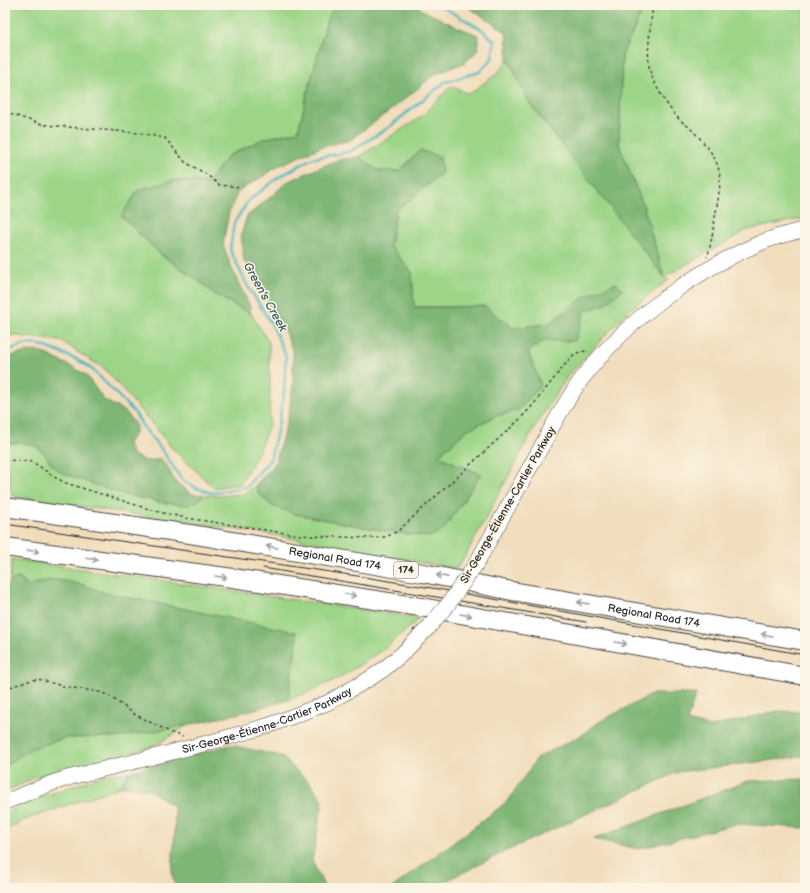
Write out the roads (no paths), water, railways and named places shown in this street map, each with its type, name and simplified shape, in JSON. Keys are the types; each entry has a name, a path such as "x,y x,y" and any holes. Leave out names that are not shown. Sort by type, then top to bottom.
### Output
{"highway":[{"name":"Regional Road 174","path":"5,507 190,534 384,566 520,592 805,642"},
{"path":"7,548 264,583 428,608 805,676"}],"main road":[{"name":"Sir-George-Étienne-Cartier Parkway","path":"5,802 52,782 157,756 270,725 327,702 384,669 402,654 429,627 453,597 476,564 561,411 580,381 606,350 649,310 678,288 703,272 730,257 766,241 805,228"}],"waterway":[{"name":"Green's Creek","path":"5,352 22,345 40,345 78,360 94,371 135,413 144,428 162,450 182,480 196,488 212,493 246,487 270,460 284,393 286,357 273,326 247,285 230,250 234,223 248,201 279,177 313,158 349,152 388,128 445,82 479,72 492,59 495,41 481,29 439,5"}],"tram line":[{"path":"5,524 438,589 805,655"},
{"path":"263,568 586,622"}]}
